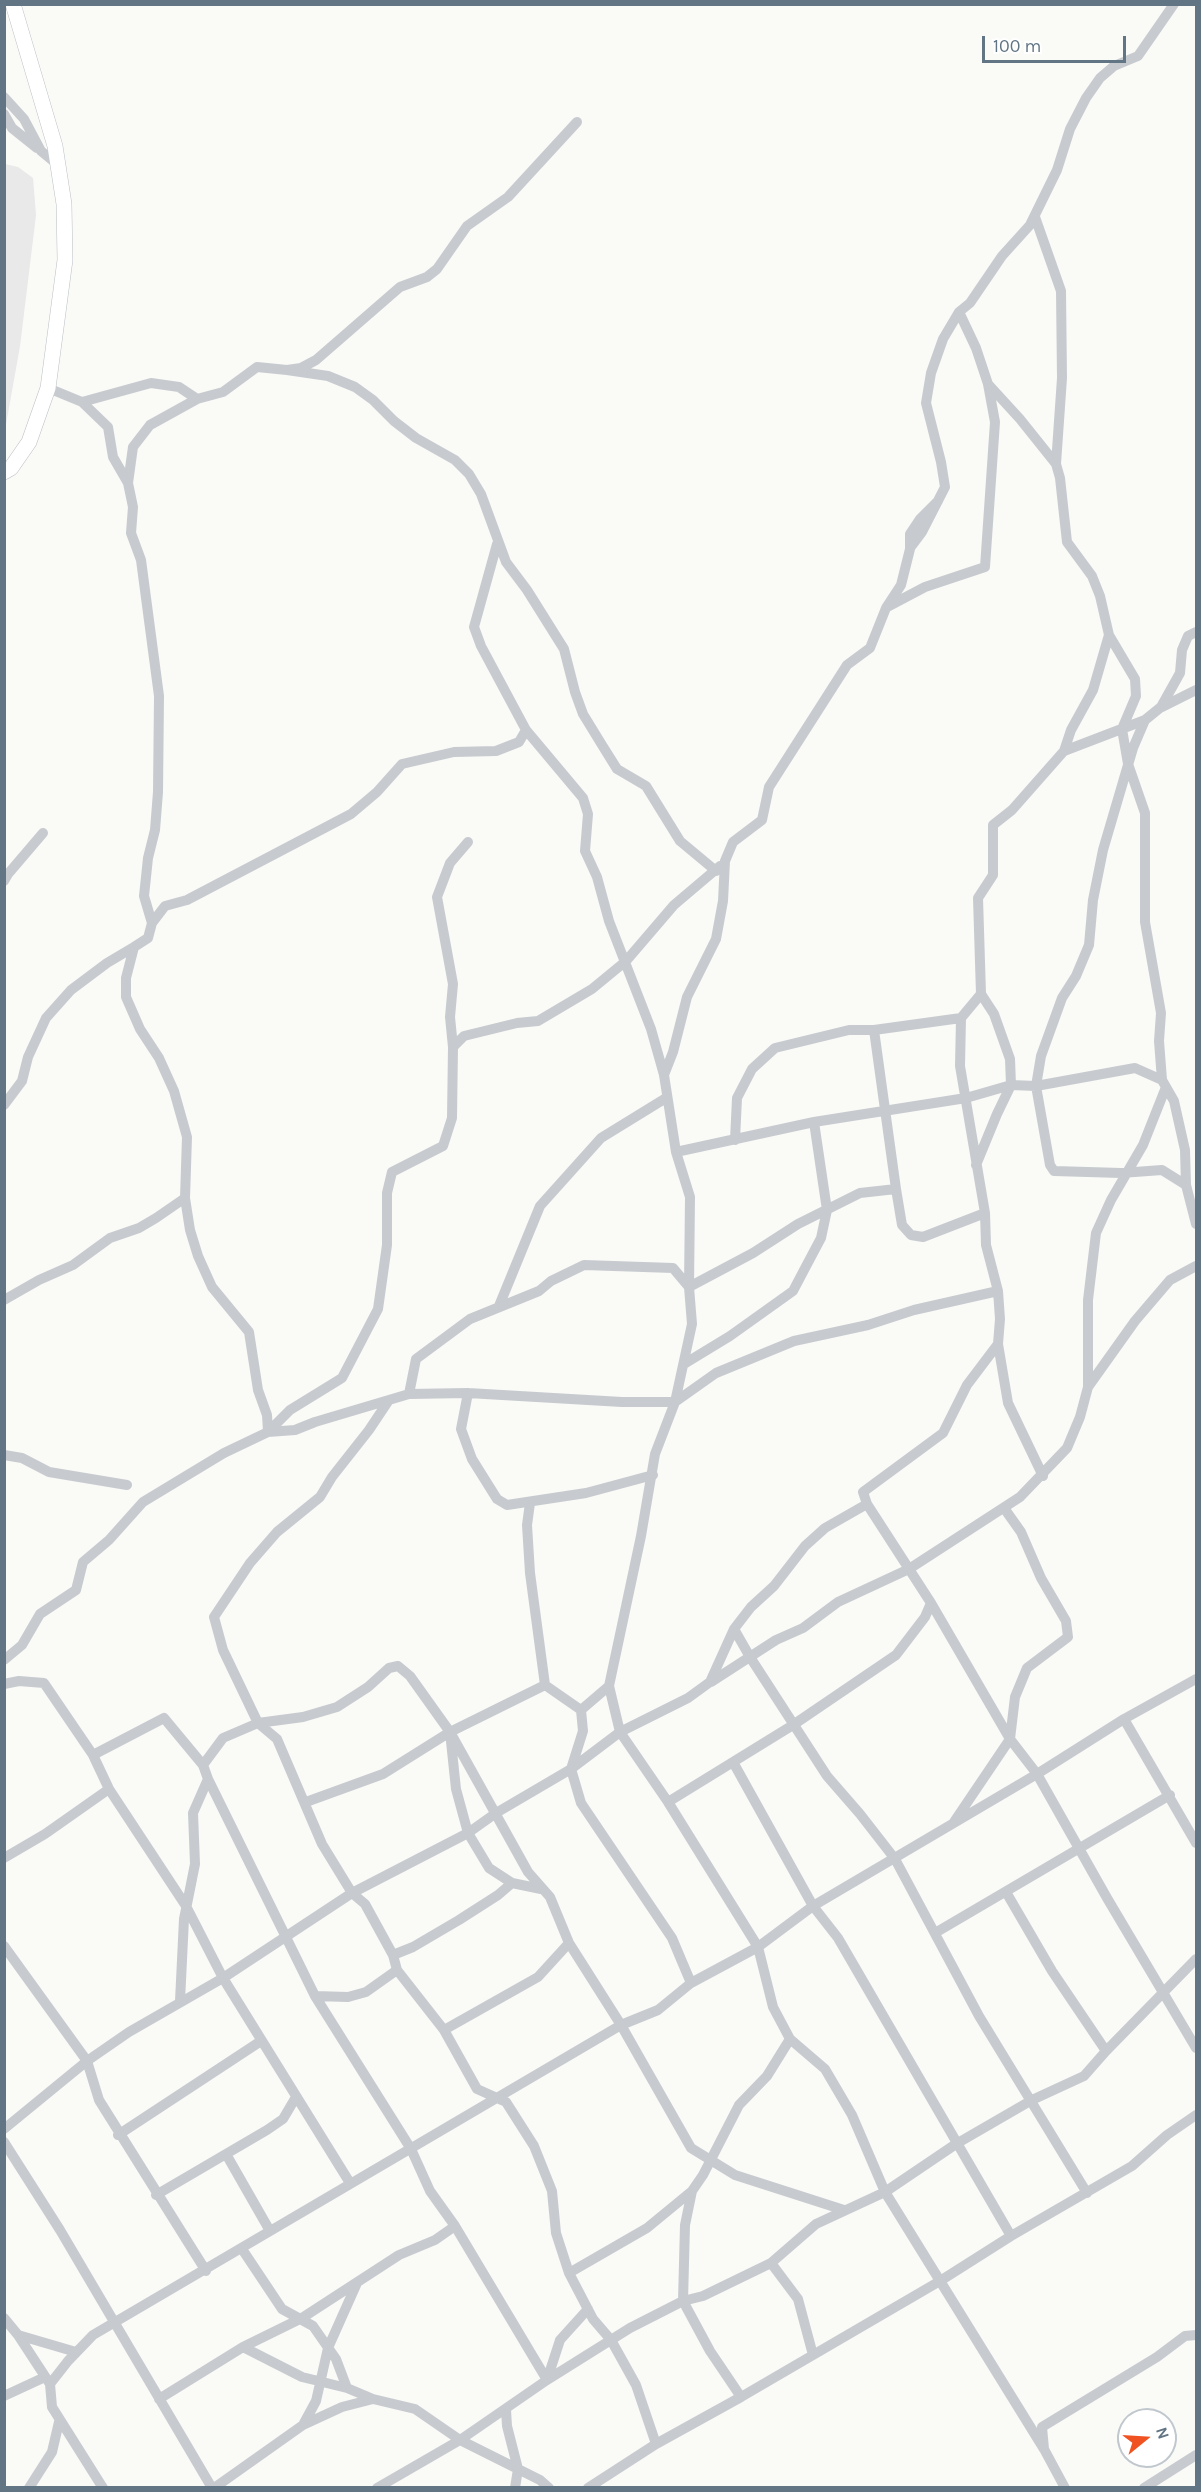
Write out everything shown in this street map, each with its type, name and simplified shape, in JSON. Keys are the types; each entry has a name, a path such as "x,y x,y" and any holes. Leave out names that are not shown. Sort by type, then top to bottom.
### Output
{"main road":[{"path":"4,472 11,468 29,442 48,388 66,260 64,204 55,146 13,4"}],"street":[{"path":"453,1047 464,1036 517,1023 538,1022 592,989 626,961 674,905 716,871 725,861 733,842 762,820 769,787 847,665 870,648 886,608 901,585 910,549 922,532 945,487 926,403 931,373 943,339 959,312 970,303 1002,256 1035,217 1086,98 1100,78 1114,66 1138,56 1174,4"},
{"path":"4,97 24,119 41,151"},
{"path":"4,114 12,128 58,165"},
{"path":"287,370 301,368 316,360 400,286 427,277 437,269 467,226 508,197 577,122"},
{"path":"1035,217 1061,291 1062,378 1056,464 1060,478 1067,542 1092,576 1100,596 1108,636 1135,679 1136,696 1122,729 1128,764 1145,813 1145,922 1161,1013 1159,1041 1164,1084 1174,1101 1181,1126 1185,1150 1186,1185 1197,1224"},
{"path":"886,608 925,587 985,567 995,422 988,384 976,348 959,312"},
{"path":"128,483 133,447 150,425 197,399 223,392 257,367 328,376 355,387 416,438 455,460 469,474 481,494 497,544 506,562 527,590 564,649 583,714 602,746 617,769 646,786 680,841 716,871"},
{"path":"82,402 151,383 179,387 197,399"},
{"path":"988,384 1056,464"},
{"path":"48,388 82,402 108,426 113,457 128,483 133,507 131,533 141,560 159,696 158,792 155,830 148,858 144,896 152,923"},
{"path":"497,544 474,627 481,646 526,730 583,798 588,814 585,851 597,877 609,921 651,1029 664,1075 676,1152 690,1197 689,1287 692,1324 675,1402 655,1454 653,1475 609,1686 620,1732 668,1802 758,1947 773,2007 790,2039 825,2069 852,2115 885,2192 1044,2449 1065,2487"},
{"path":"1161,707 1180,673 1182,650 1188,636 1197,632"},
{"path":"976,1166 996,1114 1011,1085 1010,1059 994,1014 981,994 978,898 993,875 993,825 1012,810 1064,751 1071,730 1093,690 1108,636"},
{"path":"1064,751 1145,720 1161,707 1197,690"},
{"path":"1145,720 1128,764 1103,850 1093,900 1089,945 1076,976 1062,998 1041,1056 1036,1086 1050,1165 1054,1171 1126,1173 1162,1170 1186,1185"},
{"path":"4,1105 22,1081 28,1057 46,1018 71,990 107,963 148,938 152,923 165,906 197,895 351,814 377,792 402,764 454,753 496,751 519,742 526,730"},
{"path":"4,881 43,833"},
{"path":"4,1660 22,1645 40,1614 76,1590 83,1562 109,1540 143,1502 224,1453 268,1432 290,1410 342,1378 378,1309 387,1245 387,1193 392,1173 443,1146 452,1118 453,1047 450,1017 453,984 437,897 450,863 468,842"},
{"path":"664,1075 673,1052 687,997 716,939 723,901 725,861"},
{"path":"134,947 126,978 126,997 140,1029 159,1058 184,1121 187,1169 184,1198 198,1256 212,1287 249,1332 258,1390 267,1415 268,1432"},
{"path":"981,994 962,1018 960,1066 985,1213 986,1245 998,1291 1000,1319 998,1344 1008,1403 1043,1476"},
{"path":"735,1140 737,1098 752,1069 775,1048 849,1030 874,1030 962,1018"},
{"path":"874,1030 902,1225 911,1235 923,1237 985,1213"},
{"path":"676,1152 814,1122 966,1098 1011,1085 1036,1086 1135,1068 1164,1084"},
{"path":"4,2129 87,2061 180,2001 223,1978 352,1893 468,1833 496,1813 571,1769 620,1732 688,1698 776,1640 803,1628 838,1602 909,1569 1020,1497 1043,1476 1067,1448 1080,1417 1088,1386 1088,1300 1096,1233 1126,1173 1143,1145 1164,1084"},
{"path":"499,1306 540,1206 601,1138 666,1098"},
{"path":"684,1364 730,1336 793,1290 822,1238 827,1210 814,1122"},
{"path":"689,1287 753,1253 798,1224 860,1193 896,1189"},
{"path":"4,1300 39,1280 73,1265 110,1238 139,1228 184,1198"},
{"path":"410,1394 416,1359 470,1319 539,1291 551,1281 584,1265 673,1268 689,1287"},
{"path":"1088,1386 1135,1321 1170,1280 1194,1271"},
{"path":"268,1432 295,1430 410,1394 468,1393 505,1397 675,1402 716,1373 794,1341 868,1325 914,1310 998,1291"},
{"path":"998,1344 967,1385 944,1433 863,1492 867,1504 931,1603 1010,1739 1037,1774 1078,1849 1197,2048"},
{"path":"468,1393 461,1429 472,1459 497,1498 507,1505 586,1493 653,1475"},
{"path":"389,1400 369,1430 332,1476 320,1497 277,1532 250,1563 214,1617 223,1650 258,1723 277,1739 306,1802 322,1844 352,1893 365,1904 393,1955 397,1970 444,2030 477,2089 506,2102 534,2146 552,2192 556,2233 569,2272 588,2309 611,2340 636,2385 656,2444"},
{"path":"4,1455 22,1458 49,1472 127,1485"},
{"path":"530,1503 527,1525 530,1572 545,1685 581,1710 583,1731 571,1769 581,1803 672,1938 691,1983"},
{"path":"710,1682 734,1629 751,1607 774,1586 805,1546 825,1528 867,1504"},
{"path":"952,1826 1010,1739 1015,1697 1027,1668 1068,1637 1066,1621 1041,1578 1021,1532 1004,1508"},
{"path":"668,1802 793,1725 896,1655 925,1617 931,1603"},
{"path":"734,1629 827,1776 895,1859 979,2016 1087,2193"},
{"path":"203,1764 223,1738 258,1723 303,1717 338,1707 368,1687 389,1668 398,1666 410,1676 450,1732 528,1872 550,1897 569,1943 621,2025 691,2148 710,2162 735,2175 844,2210"},
{"path":"4,2396 47,2380 85,2341 114,2322 206,2271 350,2183 621,2025 658,2010 691,1983 758,1947 813,1906 952,1826 1124,1719 1197,1679"},
{"path":"4,1684 19,1681 44,1683 93,1755 109,1789 186,1906 223,1978 350,2183"},
{"path":"306,1802 383,1774 450,1732 545,1685"},
{"path":"581,1710 609,1686"},
{"path":"93,1755 164,1718 203,1764 208,1779 315,1996 411,2149 430,2191 455,2226 547,2380"},
{"path":"1124,1719 1197,1842"},
{"path":"450,1732 456,1789 468,1833 489,1868 512,1883 542,1889"},
{"path":"734,1762 813,1906 838,1938 1011,2236"},
{"path":"180,2001 184,1919 195,1864 193,1813 208,1779"},
{"path":"4,1858 45,1834 109,1789"},
{"path":"935,1933 1170,1795"},
{"path":"393,1955 413,1947 450,1926 498,1895 512,1883"},
{"path":"1006,1892 1052,1971 1106,2051"},
{"path":"444,2030 538,1977 569,1943"},
{"path":"4,1946 87,2061 99,2100 118,2135 206,2271"},
{"path":"377,2487 460,2440 547,2380 611,2340 683,2301 703,2296 771,2263 816,2224 885,2192 956,2144 1032,2100 1084,2076 1197,1959"},
{"path":"315,1996 348,1997 366,1992 397,1970"},
{"path":"569,2272 647,2228 692,2191 710,2162 739,2105 767,2076 790,2039"},
{"path":"118,2135 261,2041"},
{"path":"156,2195 282,2119 296,2097"},
{"path":"588,2487 656,2444 939,2282 1011,2236 1132,2166 1167,2135 1197,2115"},
{"path":"4,2142 213,2487 303,2425 342,2407 373,2399"},
{"path":"226,2154 270,2231"},
{"path":"692,2191 685,2225 683,2301 710,2351 741,2397"},
{"path":"159,2399 243,2346 302,2318 399,2255 435,2240 455,2226"},
{"path":"242,2249 282,2309 313,2326 336,2359 347,2388"},
{"path":"771,2263 798,2299 813,2355"},
{"path":"303,2425 316,2402 328,2348 357,2283"},
{"path":"547,2380 560,2340 588,2309"},
{"path":"4,2318 18,2335 47,2380 52,2407 59,2422 103,2487"},
{"path":"18,2335 76,2352"},
{"path":"1044,2449 1042,2427 1191,2335 1197,2345"},
{"path":"243,2346 302,2376 347,2388 373,2399 415,2409 460,2440 549,2487"},
{"path":"506,2410 507,2426 518,2469 515,2487"},
{"path":"29,2487 52,2452 59,2422"},
{"path":"1144,2487 1197,2455"}],"shaded area":[{"path":"5,164 18,167 33,178 36,215 20,346 5,430"}]}
